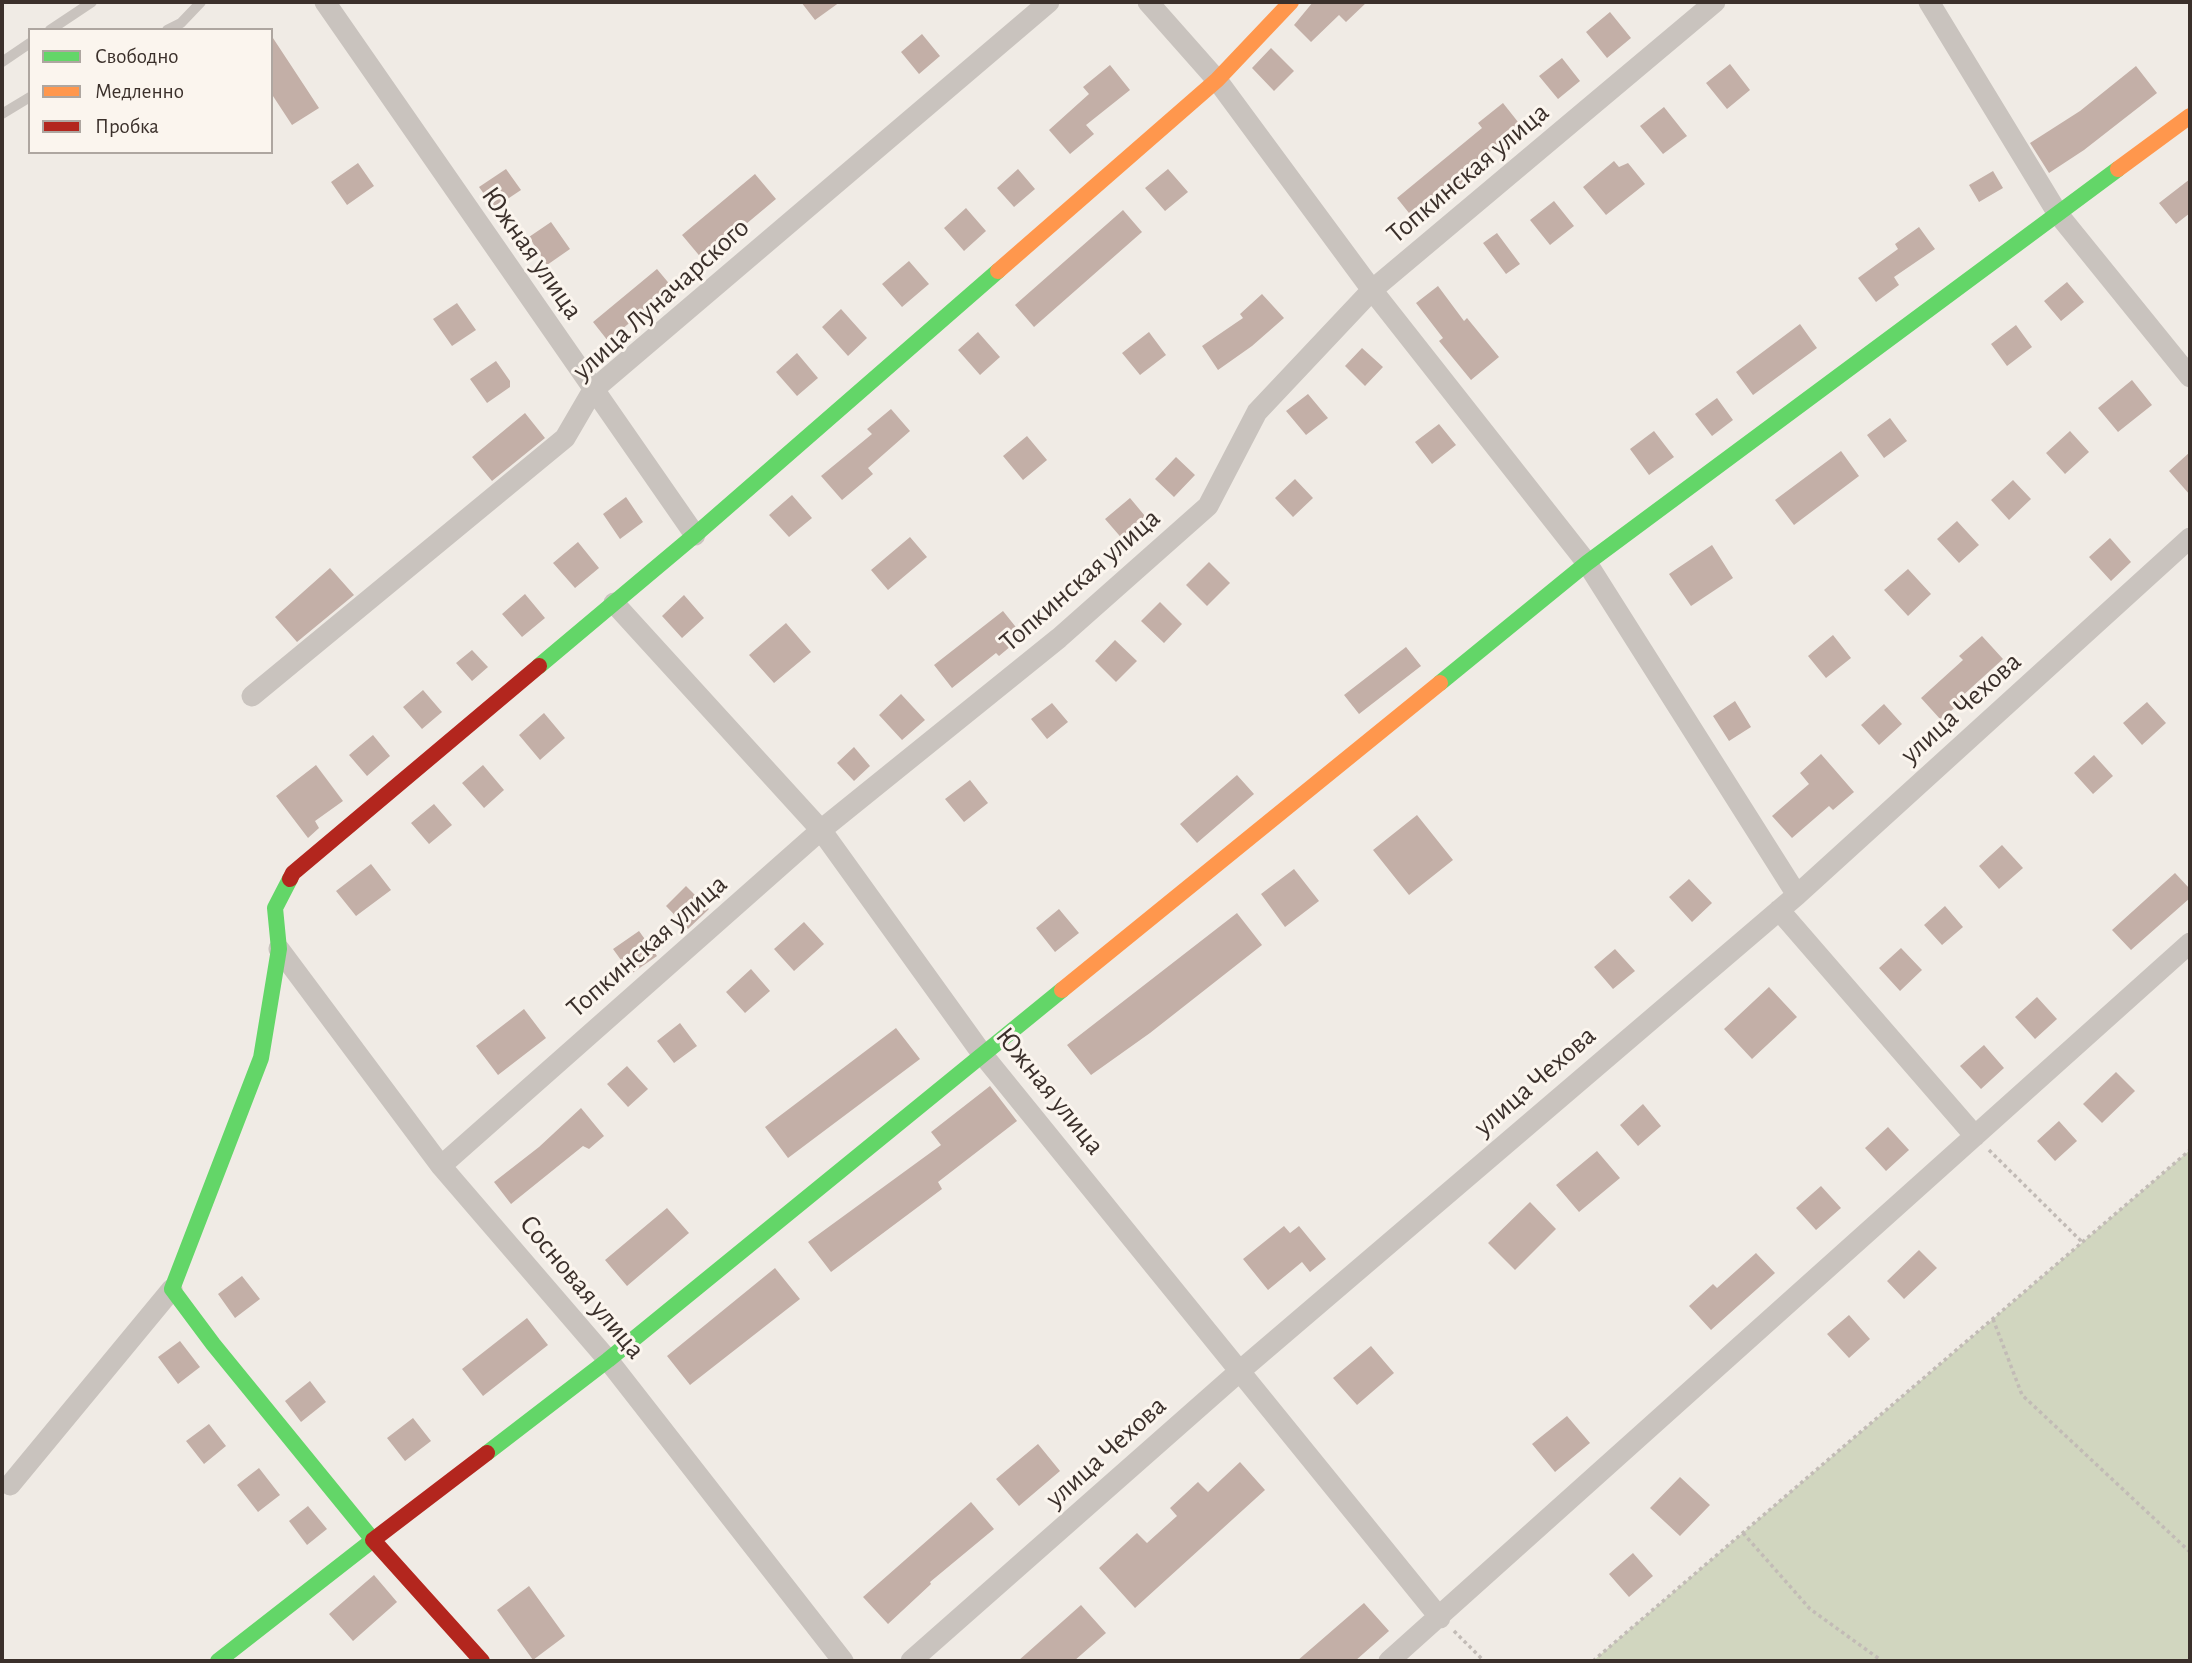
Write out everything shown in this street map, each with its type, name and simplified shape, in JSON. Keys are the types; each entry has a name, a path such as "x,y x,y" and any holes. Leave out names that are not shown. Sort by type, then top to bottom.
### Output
{"street":[{"name":"Южная улица","path":"325,2 695,535"},
{"name":"улица Луначарского","path":"252,696 565,438 593,390 1049,2"},
{"path":"1148,2 1217,80 1372,290 1587,564 1797,895"},
{"path":"10,1485 172,1289 261,1058 279,949 275,908 293,873 695,535 1217,80 1291,2"},
{"name":"Топкинская улица","path":"441,1166 821,830 1059,638 1208,506 1258,412 1372,290 1715,2"},
{"path":"1929,2 2058,214 2190,377"},
{"path":"218,1661 608,1360 1587,564 2190,116"},
{"name":"улица Чехова","path":"911,1661 1241,1370 1797,895 2190,538"},
{"name":"Южная улица","path":"614,603 821,830 983,1055 1440,1618"},
{"path":"1779,910 1975,1136"},
{"path":"1389,1661 2190,943"},
{"name":"Сосновая улица","path":"279,949 441,1166 608,1360 844,1661"},
{"path":"172,1289 213,1344 373,1540 482,1661"}],"lane":[{"path":"53,28 92,2"},
{"path":"171,28 181,23 201,2"},
{"path":"2,62 28,44"},
{"path":"2,114 28,98"}],"path":[{"path":"1975,1136 2082,1242"},
{"path":"1593,1661 2190,1150"},
{"path":"1993,1319 2022,1395 2190,1552"},
{"path":"1743,1533 1810,1609 1882,1661"},
{"path":"1440,1618 1484,1661"}],"green space":[{"path":"2190,1150 2190,1661 1593,1661 1993,1319"}],"building":[{"path":"801,2 840,2 815,20"},
{"path":"1313,2 1367,2 1346,22 1339,15 1311,42 1294,25"},
{"path":"1610,12 1631,38 1607,58 1586,32"},
{"path":"922,34 940,56 919,74 901,52"},
{"path":"273,38 319,108 292,125 273,96"},
{"path":"1271,48 1294,71 1274,91 1252,68"},
{"path":"1562,58 1580,81 1558,99 1539,76"},
{"path":"1730,64 1750,90 1727,109 1706,83"},
{"path":"1110,65 1130,90 1086,125 1094,134 1070,154 1049,130 1089,94 1083,87"},
{"path":"2136,66 2157,93 2084,150 2049,173 2030,143 2080,111"},
{"path":"1503,103 1522,127 1475,163 1480,169 1413,218 1397,198 1482,128 1478,123"},
{"path":"1664,107 1687,136 1663,154 1640,126"},
{"path":"1614,161 1619,167 1628,163 1645,184 1606,215 1583,187"},
{"path":"358,163 374,186 347,205 331,182"},
{"path":"506,169 521,190 494,208 479,187"},
{"path":"1018,169 1035,189 1014,207 997,188"},
{"path":"1168,169 1188,192 1165,211 1145,188"},
{"path":"1993,171 2003,188 1979,202 1969,185"},
{"path":"755,174 776,199 703,260 682,235"},
{"path":"2190,179 2190,213 2176,224 2159,203"},
{"path":"1554,201 1574,226 1550,245 1530,220"},
{"path":"966,208 986,231 964,251 944,228"},
{"path":"1123,210 1142,232 1034,327 1015,305"},
{"path":"551,222 570,249 547,265 529,237"},
{"path":"1919,227 1935,249 1894,277 1899,285 1876,302 1858,278 1898,249 1895,244"},
{"path":"1497,233 1520,264 1506,274 1483,243"},
{"path":"909,261 929,284 902,307 882,284"},
{"path":"657,269 672,287 608,341 593,322"},
{"path":"2067,282 2084,302 2061,321 2044,301"},
{"path":"1438,286 1464,321 1467,318 1499,357 1471,380 1439,341 1443,338 1416,303"},
{"path":"1262,294 1284,318 1252,346 1218,370 1202,346 1243,318 1240,314"},
{"path":"457,303 476,330 452,346 433,319"},
{"path":"841,309 867,338 848,356 822,327"},
{"path":"1800,324 1817,348 1753,395 1736,372"},
{"path":"2016,325 2032,347 2007,366 1991,344"},
{"path":"978,332 1000,357 980,375 958,350"},
{"path":"1149,332 1166,355 1140,375 1122,353"},
{"path":"1362,348 1383,367 1365,386 1345,366"},
{"path":"797,353 818,378 797,396 776,372"},
{"path":"496,361 510,381 510,387 487,403 470,379"},
{"path":"2132,380 2152,405 2118,432 2098,408"},
{"path":"1308,394 1328,418 1306,435 1286,411"},
{"path":"1717,398 1733,420 1712,436 1695,414"},
{"path":"891,409 910,431 868,468 873,474 842,500 821,476 872,434 867,429"},
{"path":"525,413 545,438 492,481 472,457"},
{"path":"1890,418 1907,441 1884,458 1867,435"},
{"path":"1439,424 1456,445 1432,464 1415,442"},
{"path":"1654,431 1674,457 1649,475 1630,449"},
{"path":"2070,431 2089,452 2065,474 2046,453"},
{"path":"1027,436 1047,460 1023,480 1003,456"},
{"path":"1841,451 1859,476 1794,525 1775,500"},
{"path":"2190,452 2190,495 2169,471"},
{"path":"1176,457 1195,475 1174,497 1155,479"},
{"path":"1295,479 1313,498 1293,517 1275,498"},
{"path":"2013,480 2031,499 2009,520 1991,500"},
{"path":"792,495 812,518 789,537 769,515"},
{"path":"626,497 643,522 620,539 603,514"},
{"path":"1130,498 1150,522 1125,542 1105,519"},
{"path":"1957,521 1979,545 1959,563 1937,539"},
{"path":"910,537 927,557 888,590 871,570"},
{"path":"2110,538 2131,562 2111,581 2089,557"},
{"path":"578,542 599,568 575,588 553,563"},
{"path":"1712,545 1733,578 1691,606 1669,574"},
{"path":"1209,562 1230,583 1207,606 1186,585"},
{"path":"330,568 354,595 297,642 275,617"},
{"path":"1908,569 1931,594 1908,616 1884,590"},
{"path":"525,594 545,618 522,637 502,614"},
{"path":"684,595 704,618 682,638 662,616"},
{"path":"1160,602 1182,624 1164,643 1141,621"},
{"path":"1003,611 1023,636 999,656 996,653 952,688 934,665"},
{"path":"786,623 811,652 774,683 749,655"},
{"path":"1833,635 1851,658 1826,678 1808,656"},
{"path":"1982,636 2003,659 1960,698 1962,701 1941,720 1921,698 1963,660 1959,656"},
{"path":"1115,640 1137,661 1116,682 1095,661"},
{"path":"1406,647 1421,666 1359,714 1344,695"},
{"path":"472,650 488,667 472,681 456,663"},
{"path":"423,690 442,712 422,729 403,707"},
{"path":"901,694 925,720 902,740 879,715"},
{"path":"1735,701 1751,727 1729,741 1713,716"},
{"path":"2147,702 2166,723 2142,745 2123,723"},
{"path":"1052,703 1068,722 1047,739 1031,719"},
{"path":"1884,704 1902,724 1879,745 1861,725"},
{"path":"544,713 565,738 540,760 519,735"},
{"path":"373,735 390,756 367,776 349,755"},
{"path":"854,747 870,766 854,781 837,763"},
{"path":"1821,754 1854,792 1833,810 1829,806 1792,838 1772,816 1809,784 1800,773"},
{"path":"2094,755 2113,776 2093,794 2074,773"},
{"path":"316,765 343,801 315,821 319,828 308,838 276,796"},
{"path":"483,765 504,790 484,808 462,783"},
{"path":"1237,775 1254,794 1197,843 1180,824"},
{"path":"970,780 988,803 964,822 945,799"},
{"path":"434,804 452,825 429,844 411,823"},
{"path":"1417,815 1453,860 1409,895 1373,850"},
{"path":"2002,845 2023,868 1999,889 1979,866"},
{"path":"371,864 391,890 356,916 336,891"},
{"path":"1294,869 1319,901 1285,927 1261,894"},
{"path":"2175,873 2190,889 2190,898 2131,950 2112,930"},
{"path":"1689,879 1712,903 1692,922 1669,897"},
{"path":"686,886 709,909 688,929 666,906"},
{"path":"1945,906 1963,927 1942,945 1924,925"},
{"path":"1059,909 1079,933 1055,952 1036,928"},
{"path":"1237,913 1262,945 1150,1033 1091,1075 1067,1045"},
{"path":"804,922 824,944 794,971 774,949"},
{"path":"639,931 657,956 631,974 613,949"},
{"path":"1901,948 1922,970 1900,991 1879,968"},
{"path":"1615,949 1635,971 1613,989 1594,967"},
{"path":"751,969 770,991 745,1013 726,992"},
{"path":"1769,987 1797,1017 1752,1059 1724,1029"},
{"path":"2037,997 2057,1019 2035,1039 2015,1017"},
{"path":"524,1009 546,1038 498,1075 476,1046"},
{"path":"680,1023 697,1046 674,1063 657,1041"},
{"path":"896,1028 920,1059 788,1158 765,1127"},
{"path":"1984,1045 2004,1068 1981,1089 1960,1066"},
{"path":"627,1066 648,1089 628,1107 607,1084"},
{"path":"2116,1072 2135,1091 2102,1123 2083,1104"},
{"path":"990,1086 1017,1121 938,1182 942,1189 831,1272 808,1242 941,1145 931,1132"},
{"path":"1643,1104 1661,1126 1638,1146 1620,1125"},
{"path":"581,1108 604,1136 589,1149 583,1146 511,1204 494,1182 539,1147"},
{"path":"2059,1121 2077,1141 2055,1161 2037,1141"},
{"path":"1888,1127 1909,1150 1886,1171 1865,1148"},
{"path":"1597,1151 1620,1178 1579,1212 1556,1185"},
{"path":"1821,1186 1841,1208 1816,1230 1796,1208"},
{"path":"1530,1202 1556,1229 1515,1270 1488,1243"},
{"path":"667,1208 689,1233 627,1286 605,1260"},
{"path":"1284,1226 1290,1233 1299,1226 1326,1259 1310,1272 1302,1262 1268,1290 1243,1259"},
{"path":"1919,1250 1937,1268 1904,1299 1887,1281"},
{"path":"1756,1253 1775,1273 1711,1330 1689,1306 1713,1284 1717,1288"},
{"path":"775,1268 800,1299 690,1385 667,1356"},
{"path":"242,1276 260,1299 235,1318 218,1294"},
{"path":"1849,1315 1870,1339 1849,1358 1827,1334"},
{"path":"527,1318 548,1345 483,1396 462,1369"},
{"path":"180,1341 200,1367 178,1384 158,1357"},
{"path":"1371,1346 1394,1373 1357,1405 1333,1378"},
{"path":"310,1381 326,1402 301,1422 285,1401"},
{"path":"1567,1416 1590,1443 1555,1472 1532,1444"},
{"path":"413,1418 431,1441 405,1461 387,1438"},
{"path":"209,1424 226,1446 204,1464 186,1441"},
{"path":"1038,1444 1060,1471 1019,1506 996,1479"},
{"path":"1240,1462 1265,1490 1135,1608 1099,1568 1137,1533 1147,1543 1177,1516 1170,1508 1198,1482 1208,1492"},
{"path":"259,1468 280,1495 258,1512 237,1485"},
{"path":"1680,1477 1710,1505 1680,1536 1650,1508"},
{"path":"971,1502 994,1529 930,1582 931,1584 888,1624 863,1597"},
{"path":"308,1506 327,1529 307,1545 289,1521"},
{"path":"1633,1553 1653,1576 1629,1597 1609,1574"},
{"path":"374,1575 397,1602 353,1641 329,1614"},
{"path":"529,1586 565,1636 533,1660 497,1610"},
{"path":"1364,1603 1389,1631 1355,1661 1297,1661"},
{"path":"1081,1605 1106,1633 1074,1661 1018,1661"}],"traffic: fast":[{"path":"1440,683 1587,563 2118,169"},
{"path":"539,666 695,535 998,271"},
{"path":"218,1661 373,1540 213,1344 172,1289 261,1058 279,949 275,908 290,879"},
{"path":"487,1453 608,1360 1062,990"}],"traffic: slow":[{"path":"998,271 1217,80 1291,2"},
{"path":"2118,169 2190,116"},
{"path":"1062,990 1440,683"}],"traffic: jam":[{"path":"290,879 293,873 539,666"},
{"path":"482,1661 373,1540 487,1453"}]}
